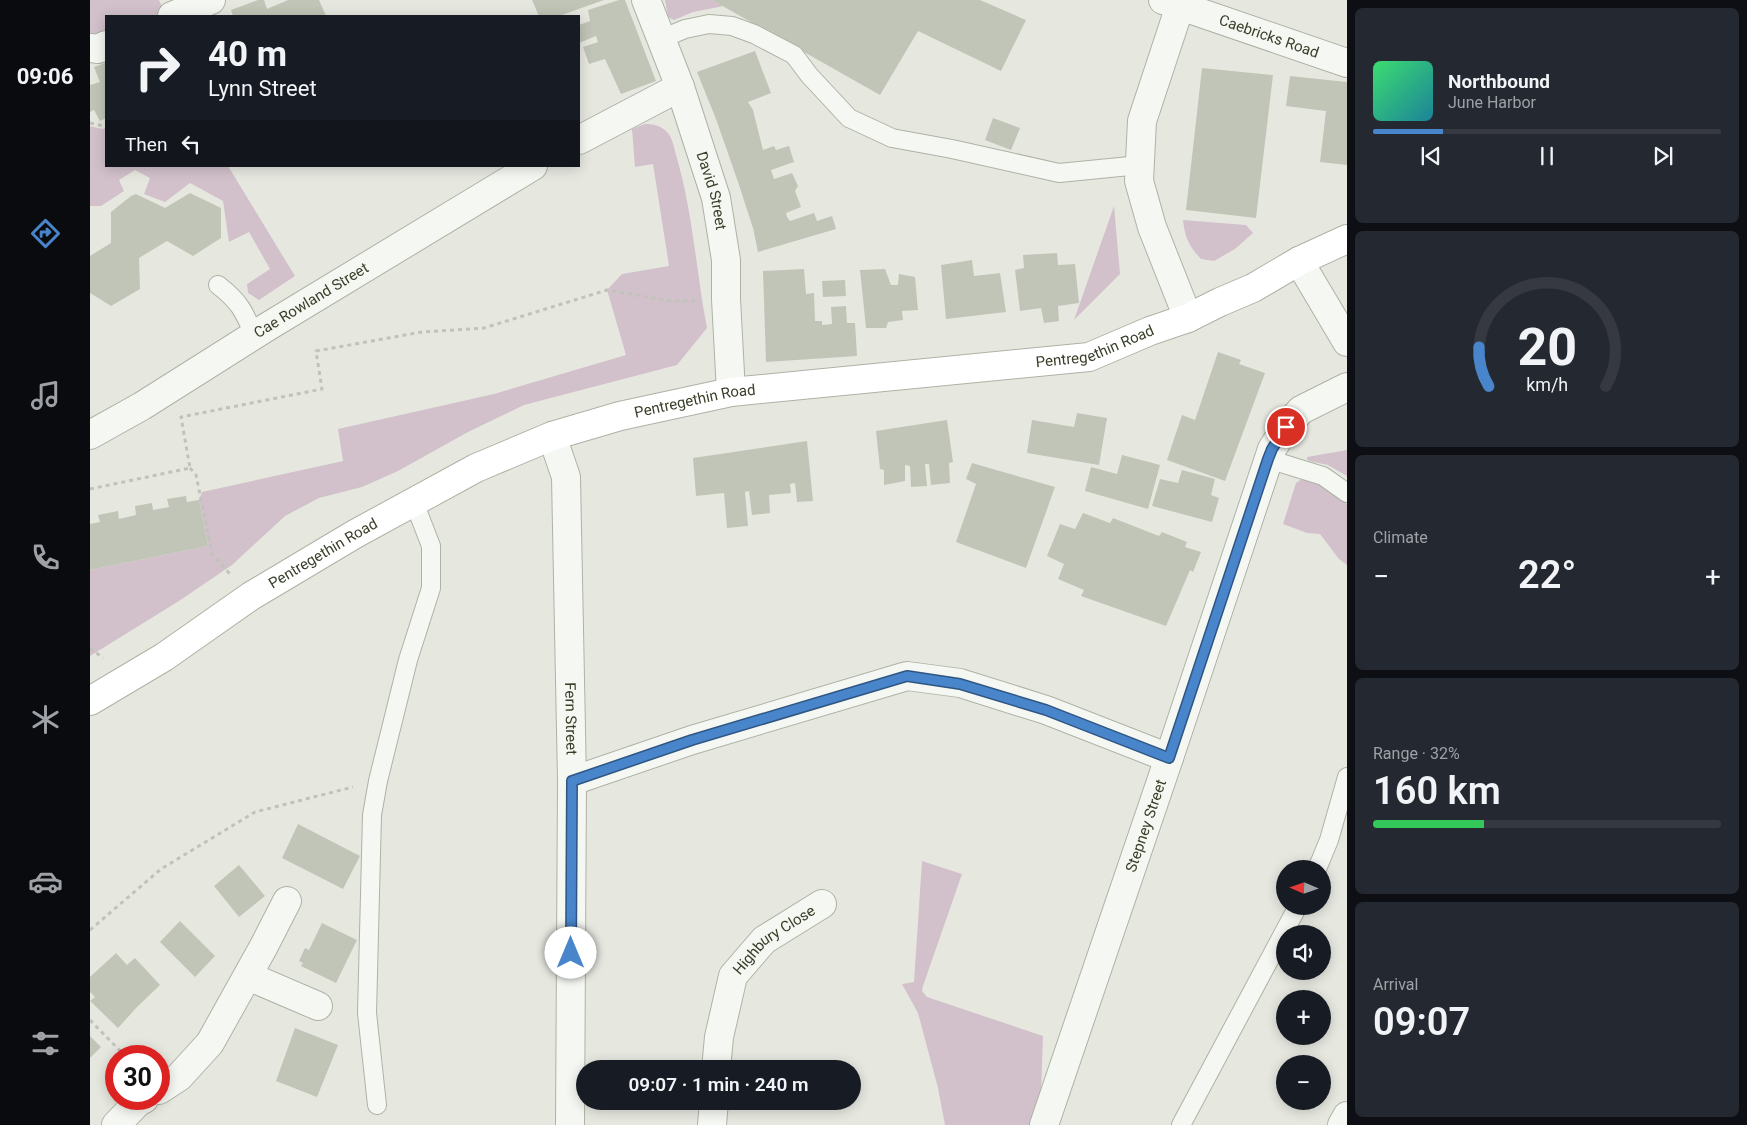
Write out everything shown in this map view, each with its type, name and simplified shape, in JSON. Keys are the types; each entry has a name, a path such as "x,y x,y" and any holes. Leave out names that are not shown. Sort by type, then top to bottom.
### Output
{"street":[{"path":"174,15 211,0"},
{"name":"David Street","path":"646,0 680,88 716,198 726,260 731,392"},
{"path":"1172,3 1142,121 1139,181 1152,227 1188,318"},
{"name":"Caebricks Road","path":"1172,3 1347,63"},
{"path":"90,48 98,49 105,46"},
{"path":"580,139 680,88"},
{"name":"Cae Rowland Street","path":"90,435 142,406 254,335 531,167"},
{"name":"Pentregethin Road","path":"90,701 164,657 251,596 355,534 476,468 552,436 620,416 731,392 1089,357 1150,331 1188,318 1253,288 1299,261 1347,239"},
{"path":"1299,261 1347,342"},
{"name":"Stepney Street","path":"1044,1125 1272,449 1286,427 1301,410 1347,387"},
{"name":"Fern Street","path":"552,436 566,477 572,781 570,1125"},
{"path":"572,781 692,740 907,676 960,684 1036,707 1169,758"},
{"path":"170,1083 179,1077 210,1043 287,901"},
{"name":"Highbury Close","path":"717,1060 719,1037 733,976 764,940 822,904"},
{"path":"248,976 318,1006"},
{"path":"116,1125 130,1110"},
{"path":"712,1125 713,1110"},
{"path":"1342,1125 1347,1116"}],"lane":[{"path":"661,39 685,29 709,24 732,26 754,34 794,55 809,75 849,118 892,138 952,149 1059,173 1140,165"},
{"path":"218,285 230,294 242,309 254,335"},
{"path":"1268,459 1323,476 1347,494"},
{"path":"377,1105 367,1013 372,814 378,781 408,660 431,588 430,546 414,502"},
{"path":"1321,860 1329,840 1347,777"},
{"path":"1180,1125 1293,915"}],"path":[{"path":"90,122 105,126"},
{"path":"251,596 212,554 196,475 190,468 181,416 322,389 316,351 422,332 484,328 607,290 671,301 726,299"},
{"path":"90,489 190,468"},
{"path":"90,930 161,869 255,812 378,781"},
{"path":"90,1020 114,1045"}],"shaded area":[{"path":"90,0 159,0 164,12 157,15 105,15 105,38 90,38"},
{"path":"665,0 712,0 724,6 693,12 674,20 668,17"},
{"path":"645,124 656,125 664,129 674,145 690,220 707,328 677,365 524,405 468,432 398,471 362,487 319,498 285,516 232,565 179,601 90,656 90,570 208,546 199,500 202,492 343,461 338,429 494,394 626,355 607,290 622,274 669,266 653,164 635,167 632,129"},
{"path":"90,126 105,128 105,167 229,167 295,276 259,300 248,293 247,284 270,269 249,232 229,242 223,201 190,183 165,202 144,194 150,178 135,170 119,180 124,191 101,206 90,206"},
{"path":"1114,206 1120,274 1074,320"},
{"path":"1183,220 1246,225 1253,233 1235,249 1214,261 1201,259 1188,241"},
{"path":"1347,450 1347,476 1328,465 1307,459 1307,457"},
{"path":"1300,480 1314,481 1326,486 1347,504 1347,565 1339,559 1320,534 1307,533 1283,524 1296,483"},
{"path":"922,861 962,874 922,991 927,997 1043,1036 1041,1094 1035,1125 945,1125 938,1088 918,1013 902,984 914,982"}],"building":[{"path":"258,0 264,0 267,9 288,0 319,0 326,15 233,15 231,10"},
{"path":"532,0 604,0 562,15 539,15"},
{"path":"619,0 625,0 656,81 621,94 605,59 589,64 583,47 598,42 596,36 580,43 580,25 590,21 588,10"},
{"path":"712,0 980,0 1026,20 1001,71 918,31 880,95"},
{"path":"755,51 771,93 748,102 753,110 763,150 774,146 776,150 789,146 794,162 771,170 774,179 792,173 798,186 795,191 801,207 786,213 787,217 790,221 814,213 817,221 832,216 836,229 758,252 753,228 738,182 697,72"},
{"path":"105,63 105,118 100,121 94,110 90,112 90,85 100,82 94,67"},
{"path":"1202,68 1273,75 1256,218 1186,210"},
{"path":"1290,76 1347,82 1347,165 1320,162 1326,111 1286,106"},
{"path":"993,118 1020,128 1011,150 985,140"},
{"path":"190,193 221,208 221,238 193,256 167,241 139,258 140,289 111,306 90,293 90,256 111,243 111,212 136,194 165,208"},
{"path":"1057,253 1058,265 1075,264 1079,303 1058,306 1059,321 1044,323 1041,308 1020,311 1015,270 1024,268 1023,255"},
{"path":"972,260 974,276 1000,273 1006,312 946,319 941,265"},
{"path":"804,269 806,294 814,293 815,321 822,321 822,325 832,324 831,307 846,306 847,323 855,323 857,356 766,362 763,271"},
{"path":"885,269 891,285 898,285 899,274 915,277 918,310 902,311 903,320 888,322 886,328 866,328 860,270"},
{"path":"845,280 846,296 823,297 822,281"},
{"path":"1218,352 1241,360 1239,364 1265,373 1225,481 1167,460 1182,415 1195,420"},
{"path":"1077,413 1107,418 1099,465 1027,453 1032,420 1074,427"},
{"path":"947,420 953,462 949,463 950,483 931,485 929,464 925,464 927,486 911,487 910,466 905,465 905,481 884,485 884,470 880,469 876,431"},
{"path":"807,441 813,501 797,502 795,483 790,484 791,493 769,495 770,513 752,515 749,491 745,492 748,526 727,528 724,493 696,496 693,458"},
{"path":"1122,455 1160,465 1148,509 1085,491 1091,467 1117,474"},
{"path":"972,463 1055,487 1026,568 956,542 976,484 966,479"},
{"path":"1182,470 1215,479 1211,495 1219,498 1212,522 1152,506 1160,479 1178,483"},
{"path":"186,496 187,502 199,500 208,546 90,570 90,524 100,522 98,515 118,511 119,519 136,515 135,506 152,503 153,510 169,507 167,499"},
{"path":"1083,513 1110,523 1113,518 1159,536 1162,532 1187,542 1185,547 1201,552 1193,572 1190,570 1166,626 1081,596 1084,590 1058,579 1064,564 1047,556 1060,524 1075,529"},
{"path":"298,824 360,856 343,889 282,858"},
{"path":"239,865 265,896 239,917 214,886"},
{"path":"180,921 215,956 195,977 160,942"},
{"path":"322,923 357,940 336,983 301,966 303,963 299,961 305,948 309,950"},
{"path":"116,953 127,965 135,958 160,985 118,1028 90,1001 95,997 90,992 90,977"},
{"path":"295,1028 338,1045 317,1097 276,1081"},
{"path":"90,1036 101,1047 90,1058"}],"route":[{"path":"571,953 572,781 692,740 907,676 960,684 1046,710 1169,758 1268,459 1286,427"}]}
